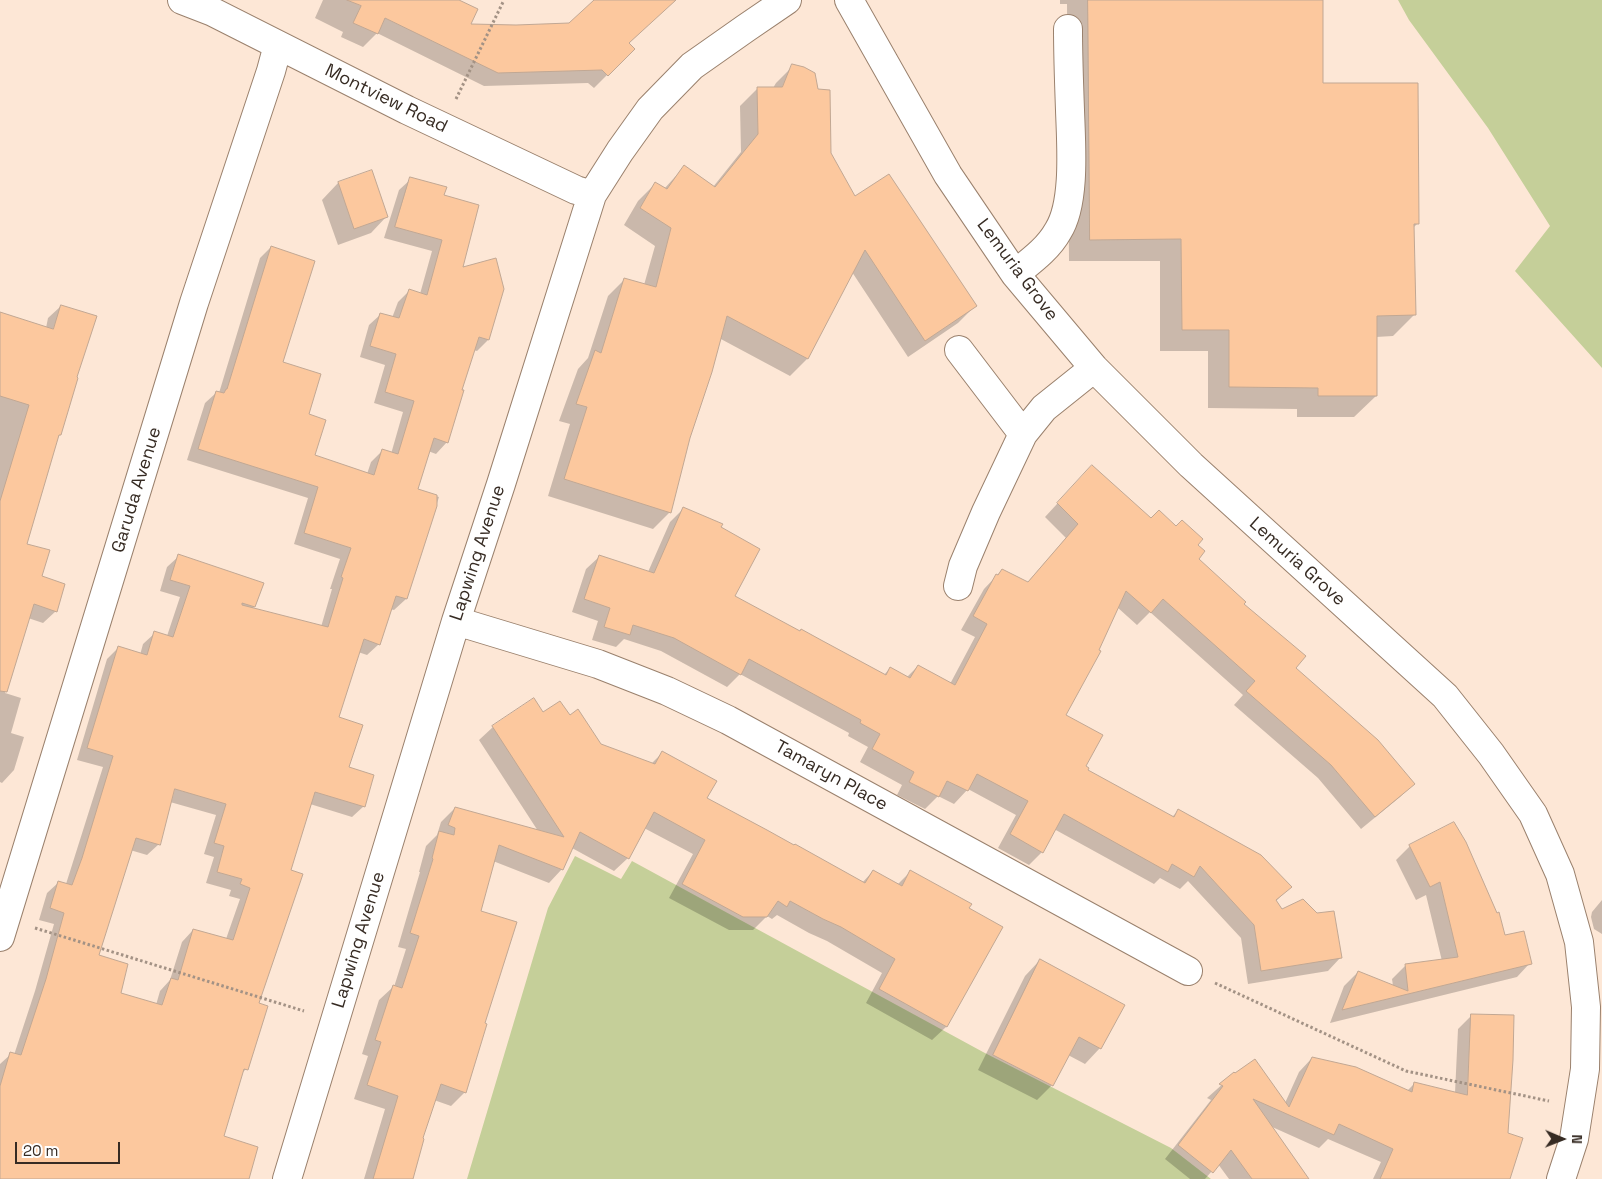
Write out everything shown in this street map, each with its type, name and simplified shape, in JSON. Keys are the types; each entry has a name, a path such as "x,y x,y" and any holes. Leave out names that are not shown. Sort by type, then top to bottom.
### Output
{"street":[{"name":"Montview Road","path":"182,0 213,12 442,127 576,190 592,195"},
{"name":"Lapwing Avenue","path":"287,1179 456,621 592,195 650,109 692,66 787,0"},
{"name":"Lemuria Grove","path":"849,0 948,175 1015,274 1094,368 1191,465 1445,696 1533,814 1560,874 1579,942 1586,1008 1585,1068 1574,1139 1561,1179"},
{"path":"1015,274 1048,246 1060,229 1066,213 1070,190 1071,161 1068,29"},
{"name":"Garuda Avenue","path":"3,928 194,303 278,45"},
{"path":"959,350 1023,434"},
{"path":"958,586 963,566 986,512 1023,434 1044,408 1094,368"},
{"name":"Tamaryn Place","path":"456,621 598,664 667,691 711,712 1188,971"}],"path":[{"path":"442,127 504,0"},
{"path":"3,928 335,1021"},
{"path":"1188,971 1406,1072 1579,1108"}],"green space":[{"path":"1398,0 1602,0 1602,368 1515,271 1550,226 1488,128 1409,20"},
{"path":"575,856 621,879 632,861 983,1052 1171,1148 1211,1179 467,1179 548,908"}],"building":[{"path":"347,0 459,0 478,9 471,24 516,25 569,23 594,0 676,0 629,43 635,49 608,76 602,70 498,73 385,18 378,34 353,23 361,6"},
{"path":"1088,0 1323,0 1323,83 1418,83 1419,224 1414,224 1416,315 1377,316 1377,396 1318,396 1318,388 1229,387 1229,330 1182,330 1181,239 1090,240"},
{"path":"792,64 804,67 815,73 818,89 830,90 831,153 855,196 889,174 977,306 925,341 865,250 808,359 727,316 712,372 690,438 671,513 564,479 587,407 576,404 595,350 601,353 624,278 656,287 671,228 640,208 655,182 667,189 684,165 715,187 758,134 757,87 782,87"},
{"path":"372,170 388,217 354,229 338,182"},
{"path":"410,177 447,187 444,195 479,205 463,267 496,258 504,289 489,340 479,337 448,443 434,438 418,489 437,495 437,506 407,599 396,596 380,645 364,639 339,717 363,725 349,767 374,775 365,807 315,792 291,870 303,874 259,1003 268,1006 248,1070 244,1069 224,1136 258,1147 249,1179 0,1179 0,1086 10,1052 21,1055 46,979 64,913 50,908 58,881 72,885 113,756 87,748 118,646 147,655 154,631 173,637 190,586 170,580 178,554 264,583 255,607 242,603 242,605 328,627 343,578 341,577 351,548 304,533 318,487 198,449 216,391 224,393 227,389 271,246 315,261 283,362 321,374 309,414 326,420 315,455 374,475 382,449 398,454 414,401 385,392 396,354 370,346 380,313 399,318 409,289 427,295 442,240 395,227","holes":["175,789 226,804 214,843 224,846 217,872 242,879 240,884 250,888 233,940 193,929 178,980 171,978 162,1005 121,993 128,964 99,955 136,838 160,845"]},
{"path":"61,305 97,316 27,544 50,550 42,576 65,584 57,612 34,604 7,692 0,691 0,501 29,405 0,396 0,312 53,329"},
{"path":"1092,465 1151,518 1159,510 1176,526 1182,520 1203,539 1198,545 1205,551 1199,559 1246,602 1244,604 1306,656 1296,668 1378,740 1415,784 1375,817 1331,765 1246,691 1255,681 1163,599 1151,613 1126,591 1099,650 1101,651 1066,715 1103,735 1086,766 1089,768 1088,770 1174,817 1178,809 1261,855 1292,887 1276,900 1282,909 1303,899 1317,913 1334,911 1342,958 1261,971 1254,925 1200,866 1194,877 1172,864 1168,872 1064,814 1043,853 1010,834 1028,801 977,774 968,791 947,781 939,797 909,782 914,772 872,749 880,734 860,723 861,720 749,659 741,675 674,638 633,625 630,635 604,627 610,608 584,599 599,555 654,573 683,507 723,524 721,527 760,549 735,596 886,675 890,667 910,678 918,665 955,685 987,624 973,616 996,574 998,575 1002,569 1028,582 1078,524 1057,503"},
{"path":"534,698 543,712 560,701 570,715 578,709 601,744 655,764 662,751 717,781 707,798 865,883 873,870 902,886 910,870 972,904 969,908 1003,927 947,1027 879,989 895,959 841,927 790,901 787,907 778,901 767,917 743,917 682,884 705,840 654,812 629,859 580,832 563,870 499,845 481,911 517,922 485,1023 487,1024 466,1093 441,1084 423,1138 413,1179 373,1179 398,1096 367,1085 381,1042 375,1040 393,985 402,988 419,936 410,933 433,859 439,831 454,835 455,828 448,825 455,807 564,837 492,726"},
{"path":"1454,822 1466,842 1497,913 1499,912 1505,935 1524,931 1532,964 1342,1010 1358,971 1408,991 1405,964 1458,957 1440,882 1430,887 1409,845"},
{"path":"1040,959 1125,1005 1101,1049 1079,1037 1053,1086 993,1055"},
{"path":"1471,1014 1514,1015 1508,1133 1523,1138 1510,1179 1380,1179 1393,1149 1339,1124 1334,1135 1253,1099 1309,1179 1252,1179 1231,1150 1213,1173 1178,1145 1223,1086 1219,1084 1255,1059 1289,1107 1312,1057 1356,1067 1412,1092 1414,1082 1467,1095"}]}
